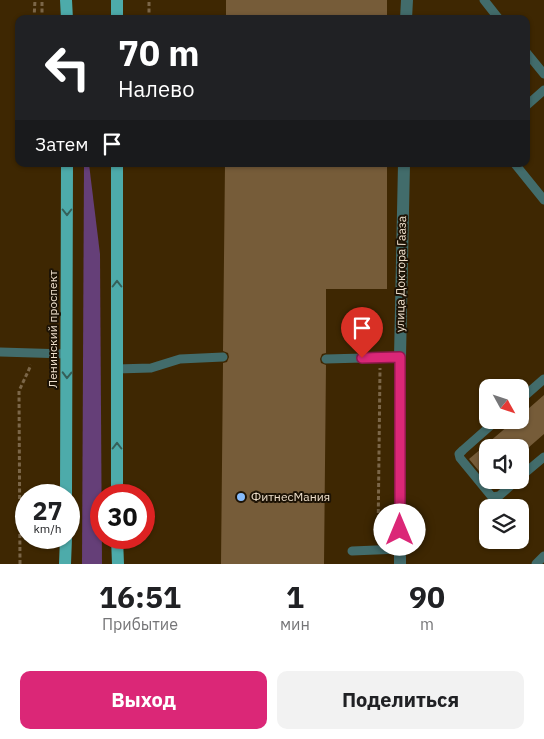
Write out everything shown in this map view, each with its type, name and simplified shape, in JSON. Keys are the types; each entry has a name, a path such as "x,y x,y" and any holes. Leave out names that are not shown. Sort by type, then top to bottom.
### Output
{"main road":[{"path":"66,0 66,15"},
{"path":"117,15 118,0"},
{"name":"Ленинский проспект","path":"66,484 67,167"},
{"path":"117,167 117,484"},
{"path":"65,564 66,549"},
{"path":"117,549 118,564"}],"street":[{"path":"406,15 407,0"},
{"name":"улица Доктора Гааза","path":"400,564 400,357 404,167"}],"lane":[{"path":"484,0 496,15"},
{"path":"530,57 544,74"},
{"path":"530,102 544,90"},
{"path":"517,167 544,200"},
{"path":"0,352 67,354"},
{"path":"116,368 151,368 180,359 223,357"},
{"path":"326,359 400,357"},
{"path":"529,392 544,379"},
{"path":"479,481 460,458 460,454 487,429"},
{"path":"529,470 544,457"},
{"path":"485,489 492,497 499,496 507,489"},
{"path":"352,551 400,549"},
{"path":"536,564 544,556"}],"path":[{"path":"34,15 35,0"},
{"path":"42,0 42,15"},
{"path":"149,0 149,15"},
{"path":"20,564 19,391 36,353"},
{"path":"377,550 380,358"}],"shaded area":[{"path":"84,167 89,167 100,254 101,484 90,484 90,549 102,549 102,564 82,564"}],"building":[{"path":"226,0 387,0 387,15 226,15"},
{"path":"225,167 387,167 387,289 326,289 326,353 322,354 320,359 321,363 326,365 324,564 221,564 223,363 227,362 229,357 228,353 223,351"},
{"path":"544,395 544,434 529,447 529,439 493,439 504,429 529,429 529,408"},
{"path":"479,451 479,471 469,459"}],"place":[{"name":"ФитнесМания","path":"241,497"}],"route":[{"path":"362,358 400,357 400,530"}]}
